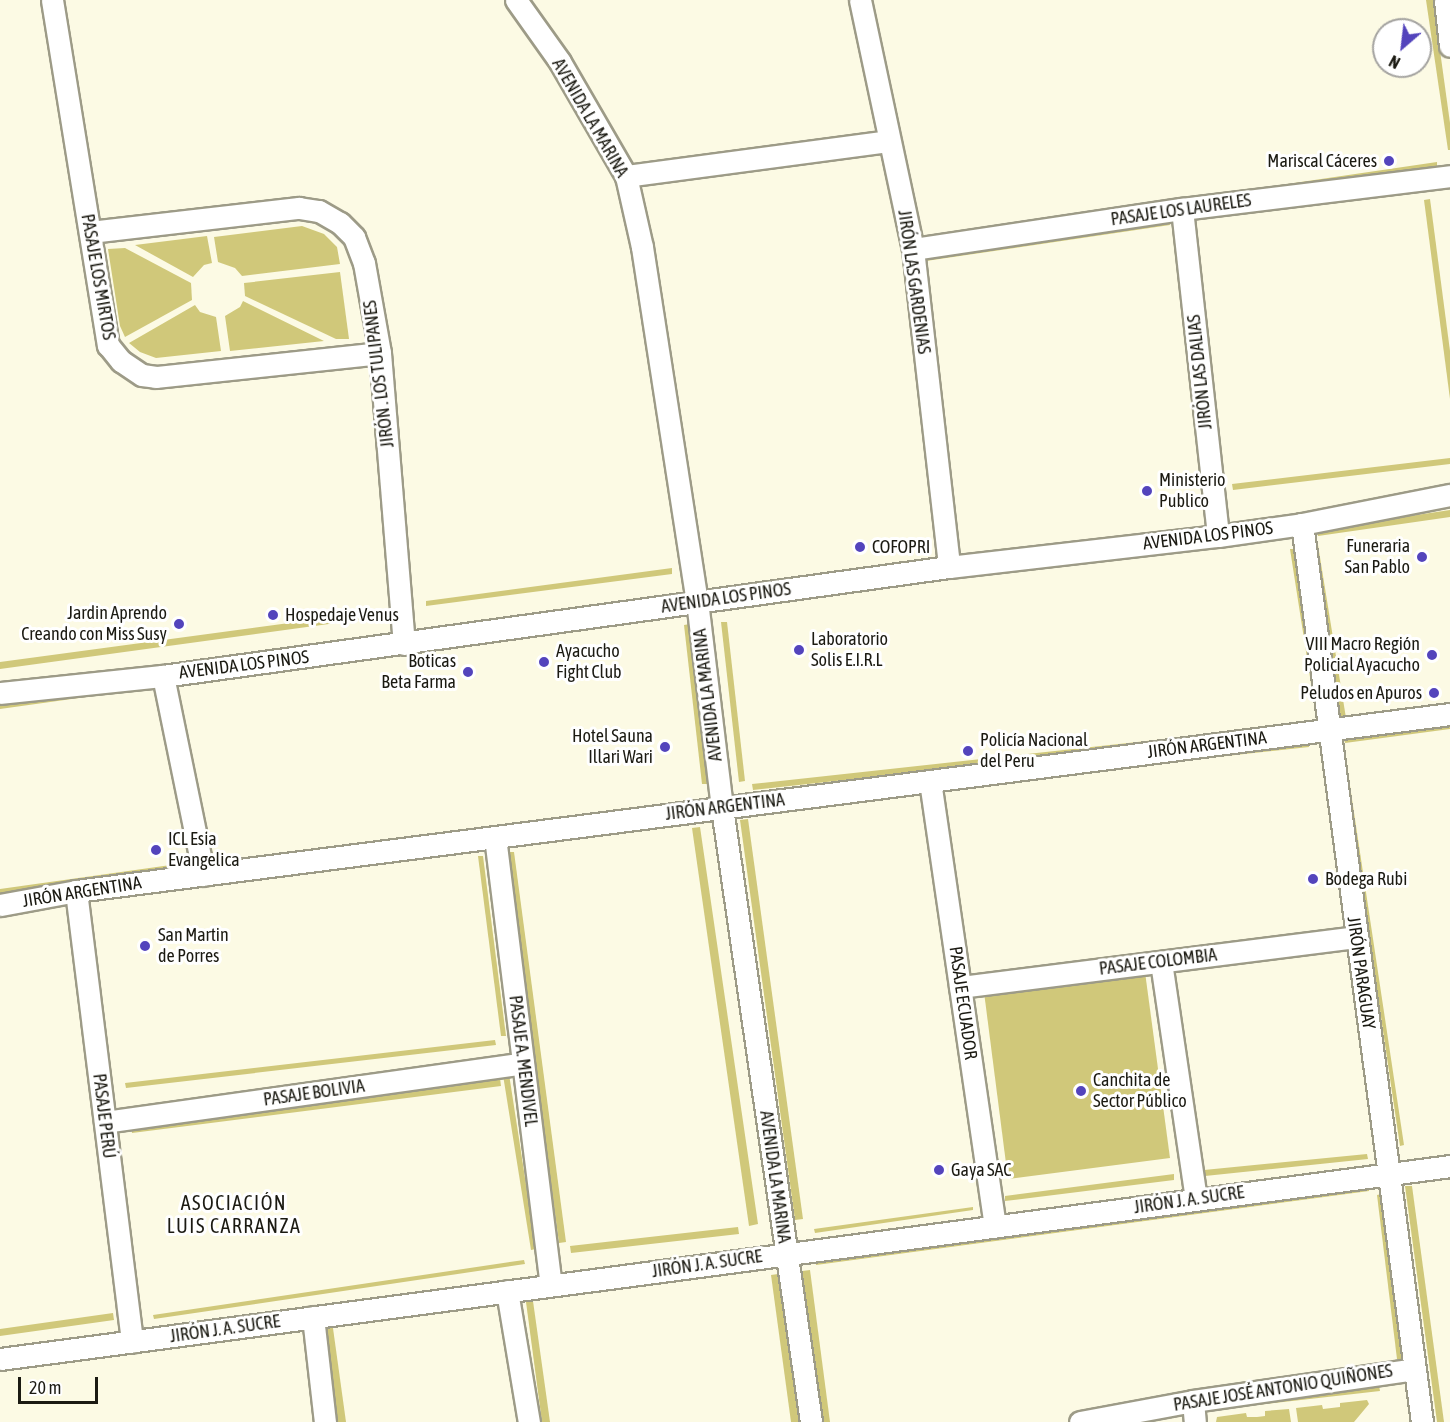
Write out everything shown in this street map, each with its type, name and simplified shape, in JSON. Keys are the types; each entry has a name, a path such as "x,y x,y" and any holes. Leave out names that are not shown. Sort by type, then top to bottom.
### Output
{"street":[{"name":"PASAJE LOS MIRTOS","path":"52,0 108,345 121,361 142,375 156,377 380,353"},
{"name":"AVENIDA LA MARINA","path":"516,0 560,62 626,176 642,247 697,601 722,808 811,1422"},
{"name":"JIRÓN LAS GARDENIAS","path":"860,0 913,249 949,567"},
{"path":"1445,0 1450,46"},
{"path":"626,176 889,141"},
{"name":"PASAJE LOS LAURELES","path":"913,249 1182,209 1450,176"},
{"name":"JIRÓN . LOS TULIPANES","path":"90,232 299,208 319,211 340,223 354,237 364,263 380,353 404,644"},
{"name":"JIRÓN LAS DALIAS","path":"1182,209 1218,536"},
{"name":"AVENIDA LOS PINOS","path":"0,693 163,676 949,567 1218,536 1302,524 1450,495"},
{"name":"JIRÓN PARAGUAY","path":"1302,524 1422,1422"},
{"path":"163,676 204,874"},
{"name":"JIRÓN ARGENTINA","path":"0,905 76,891 204,874 1450,714"},
{"name":"PASAJE ECUADOR","path":"930,781 995,1226"},
{"name":"PASAJE A. MENDIVEL","path":"495,837 551,1285"},
{"name":"PASAJE PERÚ","path":"76,891 132,1342"},
{"name":"PASAJE COLOMBIA","path":"960,987 1357,937"},
{"path":"1161,962 1196,1199"},
{"name":"PASAJE BOLIVIA","path":"105,1122 523,1064"},
{"name":"JIRÓN J. A. SUCRE","path":"0,1359 1450,1166"},
{"path":"507,1291 529,1422"},
{"path":"313,1317 325,1422"},
{"name":"PASAJE JOSÉ ANTONIO QUIÑONES","path":"1080,1422 1194,1412 1415,1369"}],"shaded area":[{"path":"1426,0 1433,0 1450,123 1450,150 1448,150 1432,41 1432,18 1429,18"},
{"path":"1437,162 1437,166 925,241 924,237"},
{"path":"1430,199 1450,351 1450,399 1424,200"},
{"path":"1169,219 1170,225 926,261 925,255"},
{"path":"302,226 324,234 337,247 340,264 242,276 235,268 218,262 214,237"},
{"path":"207,236 212,263 204,265 193,277 135,245"},
{"path":"125,248 191,283 192,300 125,337 120,326 108,249"},
{"path":"340,272 349,339 336,339 245,296 244,283"},
{"path":"243,301 324,341 230,351 225,316 240,307"},
{"path":"195,305 200,312 216,317 221,351 156,358 140,352 129,343"},
{"path":"1450,458 1450,464 1233,490 1232,484"},
{"path":"1450,510 1450,517 1318,536 1317,530"},
{"path":"1318,545 1346,718 1341,718 1313,546"},
{"path":"1290,549 1294,549 1322,721 1317,722"},
{"path":"672,568 672,574 426,606 426,601"},
{"path":"386,610 387,616 0,669 0,662"},
{"path":"721,622 727,622 745,781 739,782"},
{"path":"690,624 707,784 702,784 684,625"},
{"path":"165,686 0,709 0,702"},
{"path":"1312,723 1313,729 753,790 752,784"},
{"path":"1450,725 1450,729 1345,743 1344,739"},
{"path":"1309,743 1309,747 952,786"},
{"path":"1341,746 1344,746 1404,1145 1400,1146"},
{"path":"748,819 803,1219 795,1220 740,820"},
{"path":"700,827 758,1224 749,1226 692,828"},
{"path":"474,845 475,852 100,900 100,894"},
{"path":"507,852 514,852 566,1242 559,1243"},
{"path":"478,856 483,856 506,1036 501,1036"},
{"path":"185,863 186,868 0,894 0,889"},
{"path":"1145,972 1170,1158 1008,1179 984,992"},
{"path":"495,1040 496,1045 126,1088 125,1083"},
{"path":"509,1074 536,1249 531,1250 503,1075"},
{"path":"500,1078 501,1086 132,1133 131,1125"},
{"path":"1367,1154 1368,1159 1205,1176 1204,1170"},
{"path":"1174,1174 1174,1180 1005,1201 1005,1196"},
{"path":"1368,1180 1369,1191 816,1265 815,1254"},
{"path":"1405,1186 1412,1186 1444,1422 1437,1422"},
{"path":"1382,1194 1402,1359 1397,1359 1377,1195"},
{"path":"973,1207 973,1210 815,1233 814,1229"},
{"path":"738,1227 739,1234 571,1253 570,1246"},
{"path":"524,1260 525,1264 154,1319 153,1315"},
{"path":"810,1270 830,1422 822,1422 802,1271"},
{"path":"778,1274 799,1422 791,1422 771,1275"},
{"path":"533,1301 550,1422 542,1422 526,1302"},
{"path":"113,1313 114,1320 0,1336 0,1329"},
{"path":"332,1321 346,1422 338,1422 324,1322"},
{"path":"1379,1386 1380,1391 1205,1411 1205,1406"},
{"path":"1367,1400 1369,1404 1354,1422 1298,1422 1296,1408 1322,1405 1323,1409 1340,1407 1340,1403"},
{"path":"1289,1409 1291,1422 1216,1422 1217,1417 1246,1413 1247,1417 1257,1417 1265,1416 1265,1411"}],"place":[{"name":"Mariscal Cáceres","path":"1389,161"},
{"name":"Ministerio Publico","path":"1147,491"},
{"name":"COFOPRI","path":"860,547"},
{"name":"Funeraria San Pablo","path":"1422,557"},
{"name":"Hospedaje Venus","path":"273,615"},
{"name":"Jardin Aprendo Creando con Miss Susy","path":"179,624"},
{"name":"Laboratorio Solis E.I.R.L","path":"799,650"},
{"name":"VIII Macro Región Policial Ayacucho","path":"1432,655"},
{"name":"Ayacucho Fight Club","path":"544,662"},
{"name":"Boticas Beta Farma","path":"468,672"},
{"name":"Peludos en Apuros","path":"1434,693"},
{"name":"Hotel Sauna Illari Wari","path":"665,747"},
{"name":"Policía Nacional del Peru","path":"968,751"},
{"name":"ICL Esia Evangelica","path":"156,850"},
{"name":"Bodega Rubi","path":"1313,879"},
{"name":"San Martin de Porres","path":"145,946"},
{"name":"Canchita de Sector Público","path":"1081,1091"},
{"name":"Gaya SAC","path":"939,1170"}],"district":[{"name":"ASOCIACIÓN LUIS CARRANZA","path":"234,1214"}]}
